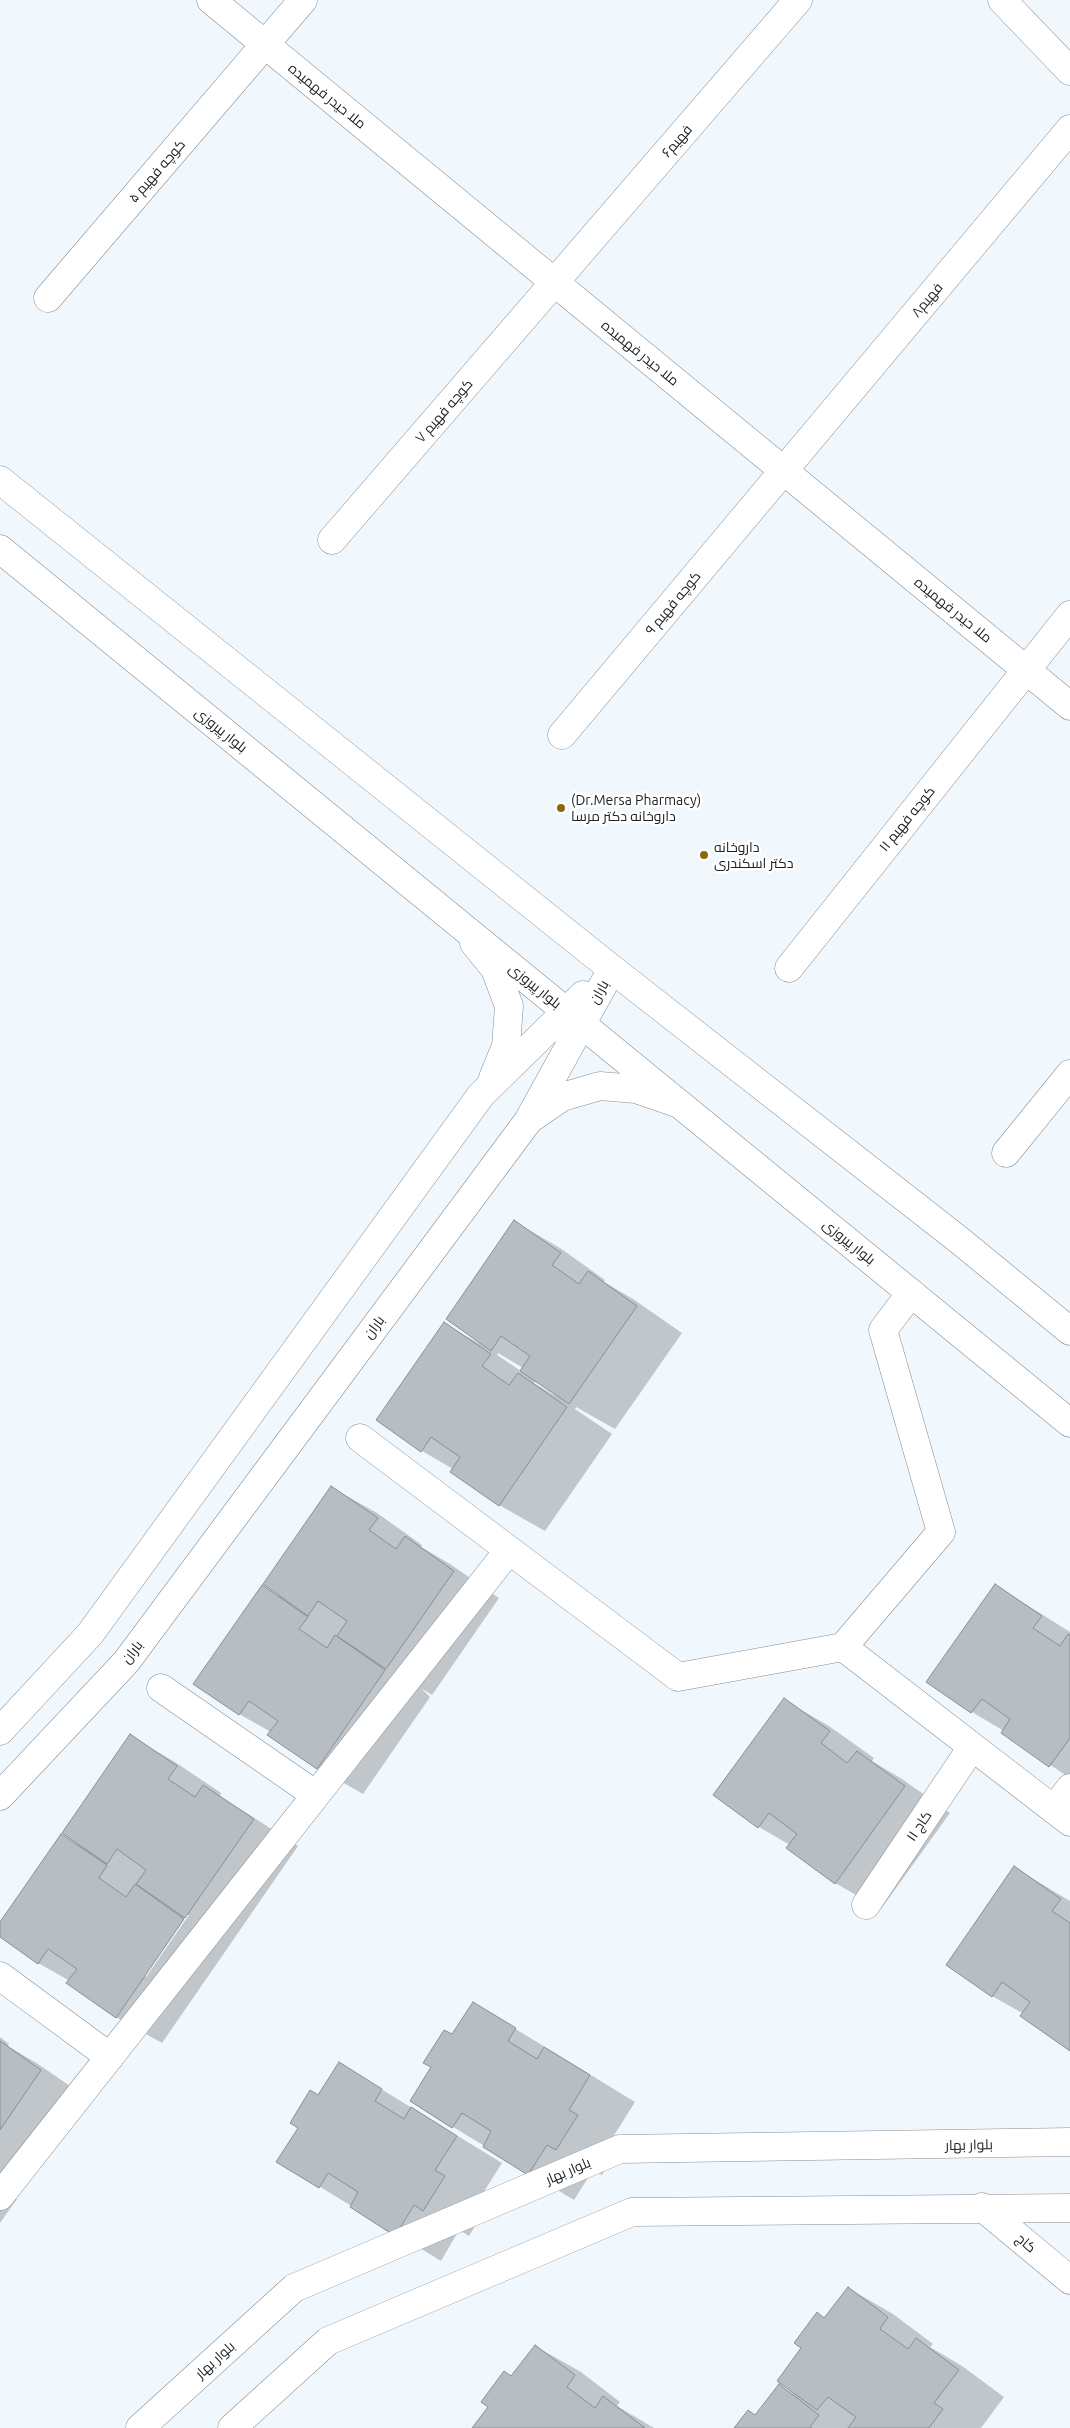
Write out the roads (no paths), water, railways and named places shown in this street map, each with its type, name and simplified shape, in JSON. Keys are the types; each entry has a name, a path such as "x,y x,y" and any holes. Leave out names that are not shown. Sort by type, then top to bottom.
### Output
{"street":[{"name":"ملا حیدر فهمیده","path":"211,0 1070,706"},
{"name":"کوچه فهیم ۵","path":"48,298 303,0"},
{"name":"فهیم۶","path":"555,283 798,0"},
{"path":"1002,0 1070,71"},
{"name":"فهیم۸","path":"783,470 1070,129"},
{"name":"کوچه فهیم ۷","path":"332,540 555,283"},
{"name":"کوچه فهیم ۹","path":"562,735 783,470"},
{"path":"0,480 612,969 959,1240 1070,1331"},
{"name":"بلوار پیروزی","path":"0,549 1070,1423"},
{"name":"کوچه فهیم ۱۱","path":"789,968 1070,616"},
{"path":"459,924 495,968 509,1006 506,1046 490,1086"},
{"name":"باران","path":"0,1731 90,1634 490,1086 573,1018 612,969"},
{"name":"باران","path":"0,1796 126,1662 528,1121 573,1018"},
{"path":"1006,1153 1070,1074"},
{"path":"528,1121 562,1097 600,1086 636,1089 680,1104"},
{"path":"360,1438 678,1677 843,1648 941,1532 883,1330 911,1293"},
{"path":"0,2196 509,1550"},
{"path":"843,1648 1062,1816 1070,1788"},
{"path":"160,1688 316,1795"},
{"name":"کاج ۱۱","path":"866,1905 972,1747"},
{"path":"0,1976 110,2057"},
{"name":"بلوار بهار","path":"140,2428 294,2288 620,2149 1070,2142"},
{"path":"232,2428 328,2341 632,2212 982,2207 1070,2208"},
{"name":"کاج","path":"982,2207 1070,2280"}],"place":[{"name":"(Dr.Mersa Pharmacy) داروخانه دکتر مرسا","path":"561,808"},
{"name":"داروخانه دکتر اسکندری","path":"704,855"}]}
